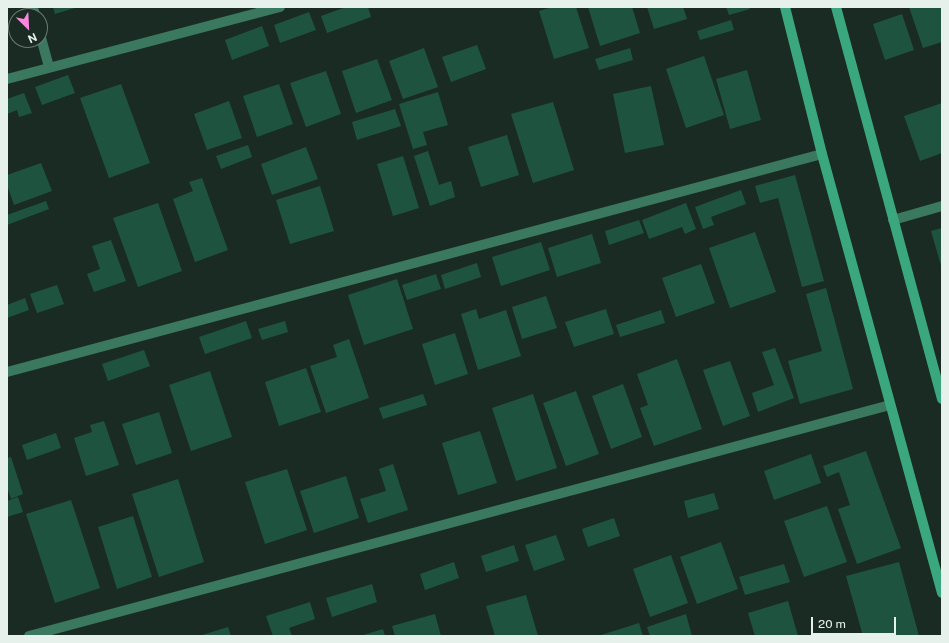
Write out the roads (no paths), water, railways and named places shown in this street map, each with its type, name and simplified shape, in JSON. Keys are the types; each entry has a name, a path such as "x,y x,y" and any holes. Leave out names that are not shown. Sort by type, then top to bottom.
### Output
{"street":[{"path":"7,79 280,7"},
{"path":"785,7 822,154 942,593"},
{"path":"836,7 942,399"},
{"path":"44,48 49,67"},
{"path":"7,372 822,154"},
{"path":"893,220 942,206"},
{"path":"29,636 890,405"}]}
